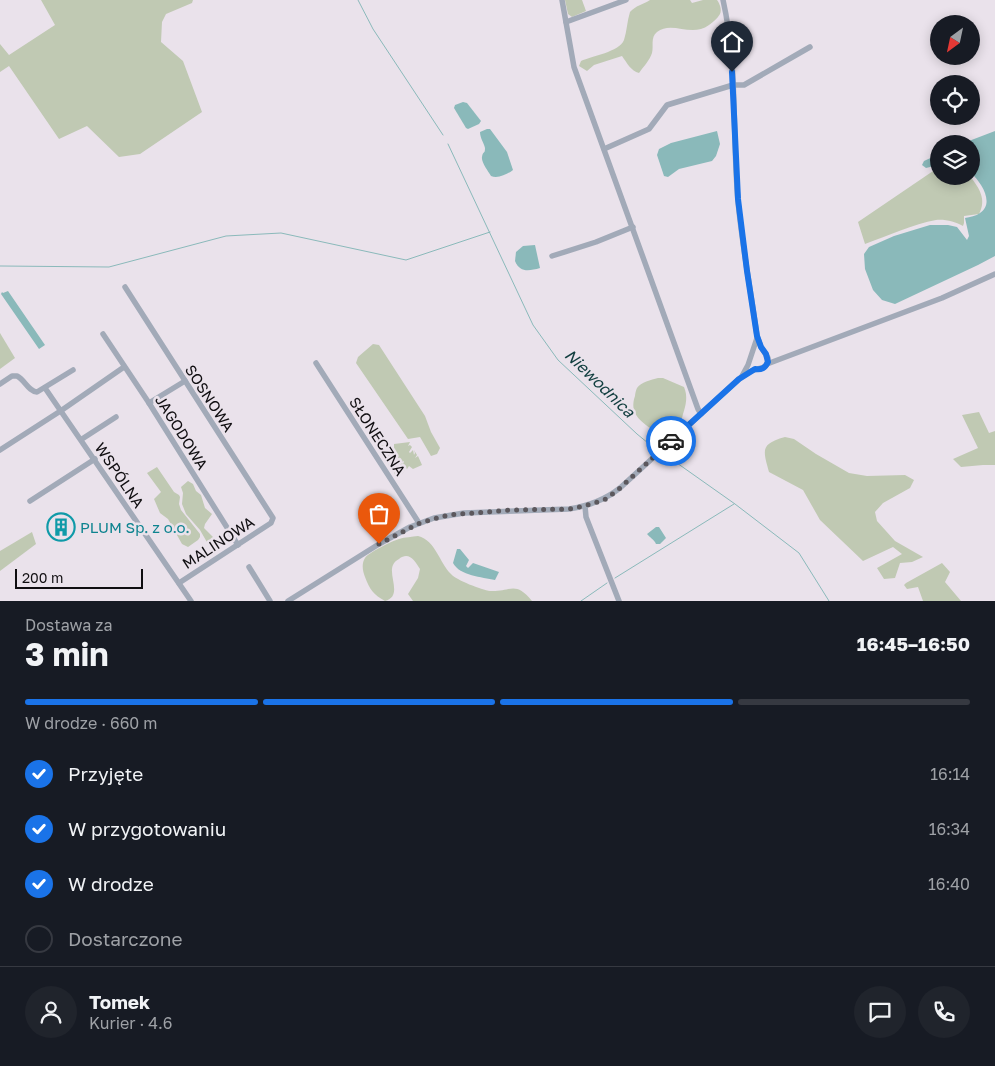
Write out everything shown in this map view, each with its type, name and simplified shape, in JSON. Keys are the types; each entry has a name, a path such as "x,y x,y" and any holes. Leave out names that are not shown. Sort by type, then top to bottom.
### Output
{"street":[{"path":"562,0 574,67 701,414"},
{"path":"566,22 626,0"},
{"path":"723,0 730,36 738,199 757,336 768,362 767,364"},
{"path":"604,149 649,129 667,105 733,85 744,84 810,47"},
{"path":"552,256 596,242 633,227"},
{"path":"288,601 379,544 434,518 464,513 570,509 606,499 667,446 739,379 755,369 763,368 767,364 942,298 995,274"},
{"name":"SOSNOWA","path":"125,287 273,518 271,523"},
{"name":"JAGODOWA","path":"103,334 149,403 238,545"},
{"path":"739,379 746,369 757,336"},
{"path":"752,352 760,350 773,357 786,358"},
{"path":"749,360 755,369"},
{"name":"SŁONECZNA","path":"316,362 420,523"},
{"path":"0,450 62,410 124,366"},
{"path":"0,384 16,375 33,392 39,392 73,370"},
{"path":"149,403 184,381"},
{"name":"WSPÓLNA","path":"45,388 62,410 191,601"},
{"path":"82,440 116,417"},
{"path":"30,501 95,459"},
{"path":"584,506 586,516 619,601"},
{"name":"MALINOWA","path":"179,583 271,523"},
{"path":"249,567 270,601"}],"green space":[{"path":"41,0 193,0 192,3 166,14 162,22 161,42 183,61 202,112 140,154 119,157 87,126 59,139 9,66 0,72 0,44 9,55 55,25"},
{"path":"565,0 582,0 586,11 572,17 568,14"},
{"path":"650,0 690,0 692,3 703,0 717,0 721,12 713,22 702,29 669,28 657,32 653,39 651,56 639,73 631,69 622,56 594,65 587,71 579,66 581,61 617,48 624,40 630,12"},
{"path":"930,173 930,185 976,185 981,194 982,203 979,214 964,216 963,226 950,221 936,220 910,227 865,244 858,222"},
{"path":"0,333 15,358 0,369"},
{"path":"373,344 379,345 425,416 440,448 437,454 431,456 420,437 408,439 356,363 358,357"},
{"path":"663,378 684,387 686,394 686,404 681,420 678,426 667,435 658,433 644,423 637,416 633,407 637,388 644,383"},
{"path":"979,412 989,433 995,431 995,465 961,467 953,459 978,448 962,415"},
{"path":"372,433 375,441 379,441 379,444 383,441 380,446 383,445 385,447 385,441 390,442 386,450 389,449 388,452 392,451 392,453 394,452 394,444 410,442 408,446 412,447 409,452 413,450 414,455 414,450 417,455 415,458 418,456 422,465 413,469 409,466 407,469 403,465 404,461 402,462 403,467 399,465 398,467 405,470 402,474 395,475 395,471 392,472 392,468 388,466 391,457 386,461 382,449 378,450 369,435"},
{"path":"785,437 794,439 849,473 867,476 905,475 914,480 910,488 883,503 875,512 877,521 895,541 923,557 912,562 900,563 895,578 884,579 877,568 902,554 893,547 863,561 820,520 803,490 769,472 765,458 765,449 771,442"},
{"path":"157,467 174,492 179,495 181,510 200,534 198,540 188,547 182,544 168,519 160,513 154,499 161,492 147,473"},
{"path":"188,481 193,484 196,491 201,495 205,508 212,514 204,528 215,539 215,543 212,546 208,544 200,530 186,514 182,504 183,493 181,487"},
{"path":"32,532 36,544 0,571 0,551"},
{"path":"418,536 429,542 447,569 458,579 475,587 490,591 517,589 532,601 413,601 408,594 418,578 420,569 411,558 406,556 393,564 393,595 385,601 372,591 363,570 364,560 380,547 391,542 401,538"},
{"path":"942,563 950,572 945,582 961,601 923,601 918,587 907,589 904,585 906,583"}],"water":[{"path":"463,102 467,103 481,121 479,124 468,129 454,108 455,105"},
{"path":"490,129 507,152 513,170 503,176 491,176 483,161 482,157 485,148 480,132"},
{"path":"717,131 720,144 712,161 679,169 668,177 664,176 657,155 659,149 671,143"},
{"path":"995,131 995,256 895,304 882,300 873,290 865,269 864,254 869,247 894,236 930,225 957,227 967,240 969,236 965,218 980,213 986,204 985,193 980,184 980,137"},
{"path":"930,158 930,167 926,168 922,165 924,161"},
{"path":"535,245 540,268 529,270 519,268 515,261 516,252 523,246"},
{"path":"8,291 45,345 39,349 1,294"},
{"path":"656,527 659,527 666,538 660,544 656,544 647,534"},
{"path":"457,549 460,549 469,560 466,566 468,568 473,563 499,572 495,580 466,573 456,567 453,563"}],"waterway":[{"name":"Niewodnica","path":"358,0 373,29 443,135"},
{"name":"Niewodnica","path":"448,144 533,325 558,360 637,434 648,443 660,448"},
{"path":"0,266 109,267 226,236 281,233 406,260 490,232"},
{"name":"Niewodnica","path":"663,451 667,456 735,504 799,553 829,601"},
{"path":"615,578 734,504"},
{"path":"581,601 607,583"}],"way so far":[{"path":"379,544 410,527 448,515 512,510 570,509 598,502 613,494 671,441"}],"place":[{"name":"PLUM Sp. z o.o.","path":"61,527"}],"route":[{"path":"671,441 739,379 755,369 763,368 768,362 768,358 757,336 742,235 738,199 732,72"}]}
